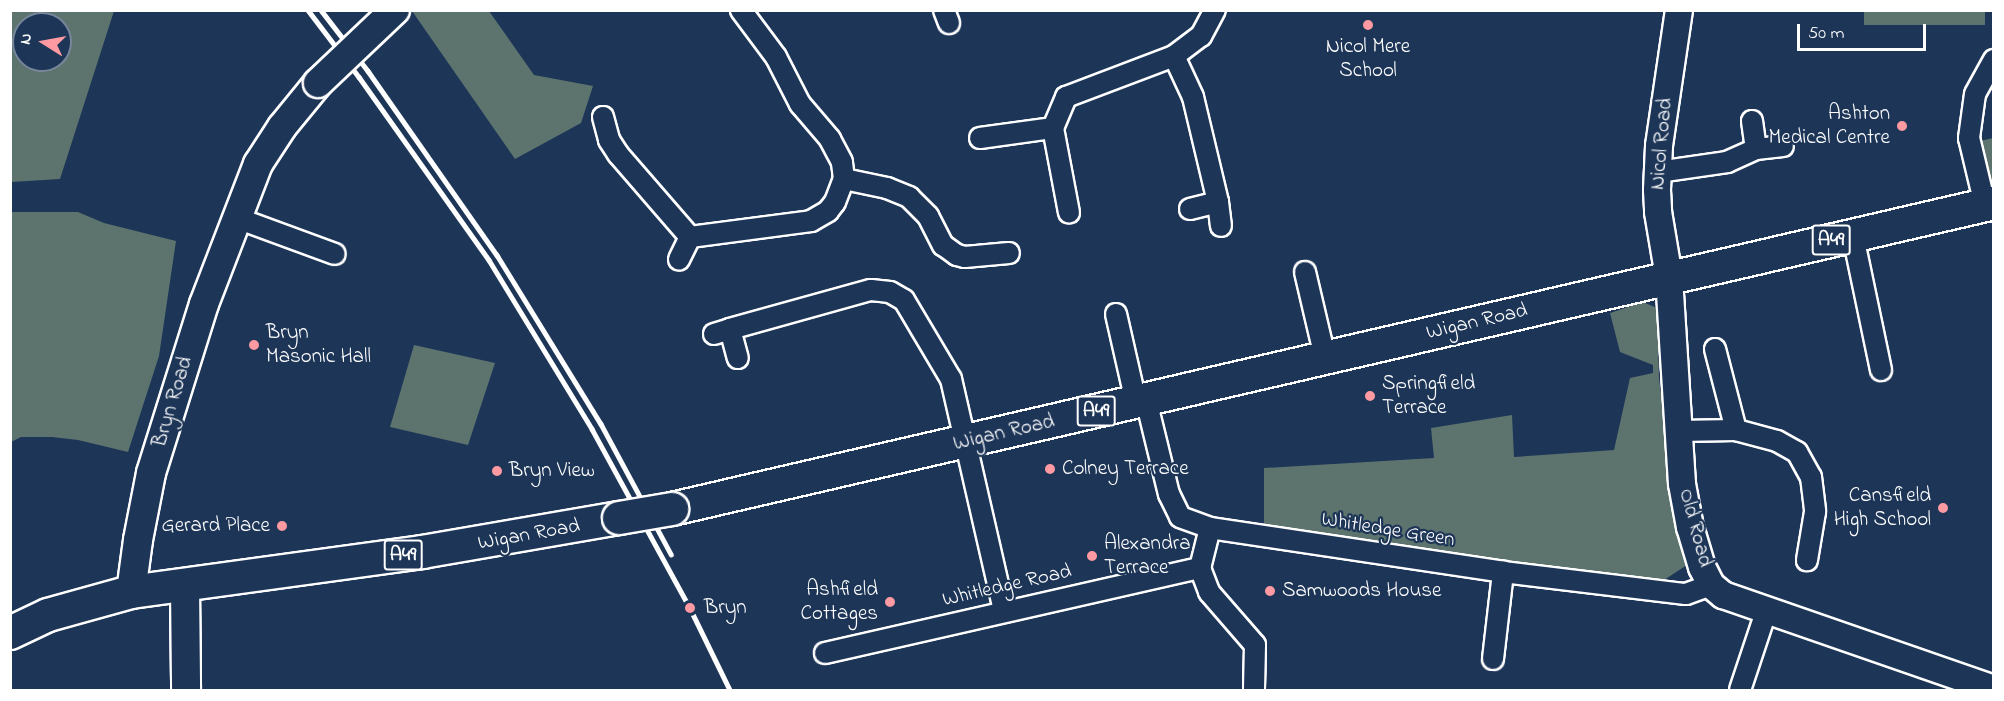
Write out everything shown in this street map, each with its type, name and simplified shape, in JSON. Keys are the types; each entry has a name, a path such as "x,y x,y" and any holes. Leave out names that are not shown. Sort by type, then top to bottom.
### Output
{"main road":[{"name":"Bryn Road","path":"131,592 151,473 204,304 258,164 282,127 318,82 395,10"},
{"name":"Wigan Road","path":"10,633 48,615 131,592 445,549 672,509 1989,204"},
{"path":"185,586 186,690"}],"street":[{"path":"690,237 811,221 828,211 835,202 844,179 842,162 830,138 800,104 776,57 741,10"},
{"path":"1069,213 1053,128 1066,97 1174,56 1201,36 1215,10"},
{"name":"Nicol Road","path":"1669,277 1658,212 1658,172 1659,146 1679,10"},
{"path":"1174,56 1193,97 1218,202 1221,226"},
{"path":"1989,204 1969,138 1974,94 1994,60"},
{"path":"603,113 609,140 618,154 690,237"},
{"path":"1752,121 1756,149"},
{"path":"980,138 1053,128"},
{"path":"1658,172 1727,162 1756,149 1783,146"},
{"path":"844,179 887,188 909,197 928,216 943,245 957,255 965,257 1010,252"},
{"path":"1190,209 1218,202"},
{"path":"237,218 335,254"},
{"path":"1853,236 1881,370"},
{"path":"679,260 690,237"},
{"path":"1305,272 1324,357"},
{"name":"Old Road","path":"1669,277 1677,431 1690,526 1702,567 1711,585 1723,595 1766,612 1994,689"},
{"path":"738,358 722,331 871,290 897,295 911,308 951,379 1004,611"},
{"path":"1116,314 1141,401"},
{"path":"1715,349 1737,430"},
{"name":"Whitledge Green","path":"1141,401 1170,494 1180,517 1210,528 1503,572 1686,594 1711,585"},
{"path":"1677,431 1737,430 1777,441 1797,452 1811,477 1815,512 1807,560"},
{"path":"1210,528 1200,568 1209,592 1255,645 1254,690"},
{"name":"Whitledge Road","path":"825,653 1200,568"},
{"path":"1492,659 1503,572"},
{"path":"1740,690 1766,612"}],"green space":[{"path":"11,10 114,11 60,179 11,182"},
{"path":"412,11 489,11 534,75 593,86 581,123 515,159"},
{"path":"1864,11 1985,11 1985,25 1864,25"},
{"path":"1993,138 1993,182 1989,183 1980,141"},
{"path":"11,212 78,212 104,223 176,241 159,356 128,452 78,440 52,437 21,437 11,442"},
{"path":"1643,302 1657,308 1659,379 1687,565 1658,584 1264,525 1264,468 1434,458 1431,428 1512,415 1514,457 1614,450 1630,378 1653,373 1653,365 1620,352 1610,313"},
{"path":"414,345 495,363 468,445 390,427"}],"railway":[{"path":"308,10 359,77 489,260 592,429 690,608 730,690"},
{"path":"321,10 368,71 497,255 601,424 671,554"}],"place":[{"name":"Nicol Mere School","path":"1368,25"},
{"name":"Ashton Medical Centre","path":"1902,126"},
{"name":"Bryn Masonic Hall","path":"254,345"},
{"name":"Springfield Terrace","path":"1370,396"},
{"name":"Colney Terrace","path":"1050,469"},
{"name":"Bryn View","path":"497,471"},
{"name":"Cansfield High School","path":"1943,508"},
{"name":"Gerard Place","path":"282,526"},
{"name":"Alexandra Terrace","path":"1092,556"},
{"name":"Samwoods House","path":"1270,591"},
{"name":"Ashfield Cottages","path":"890,602"},
{"name":"Bryn","path":"690,608"}]}
